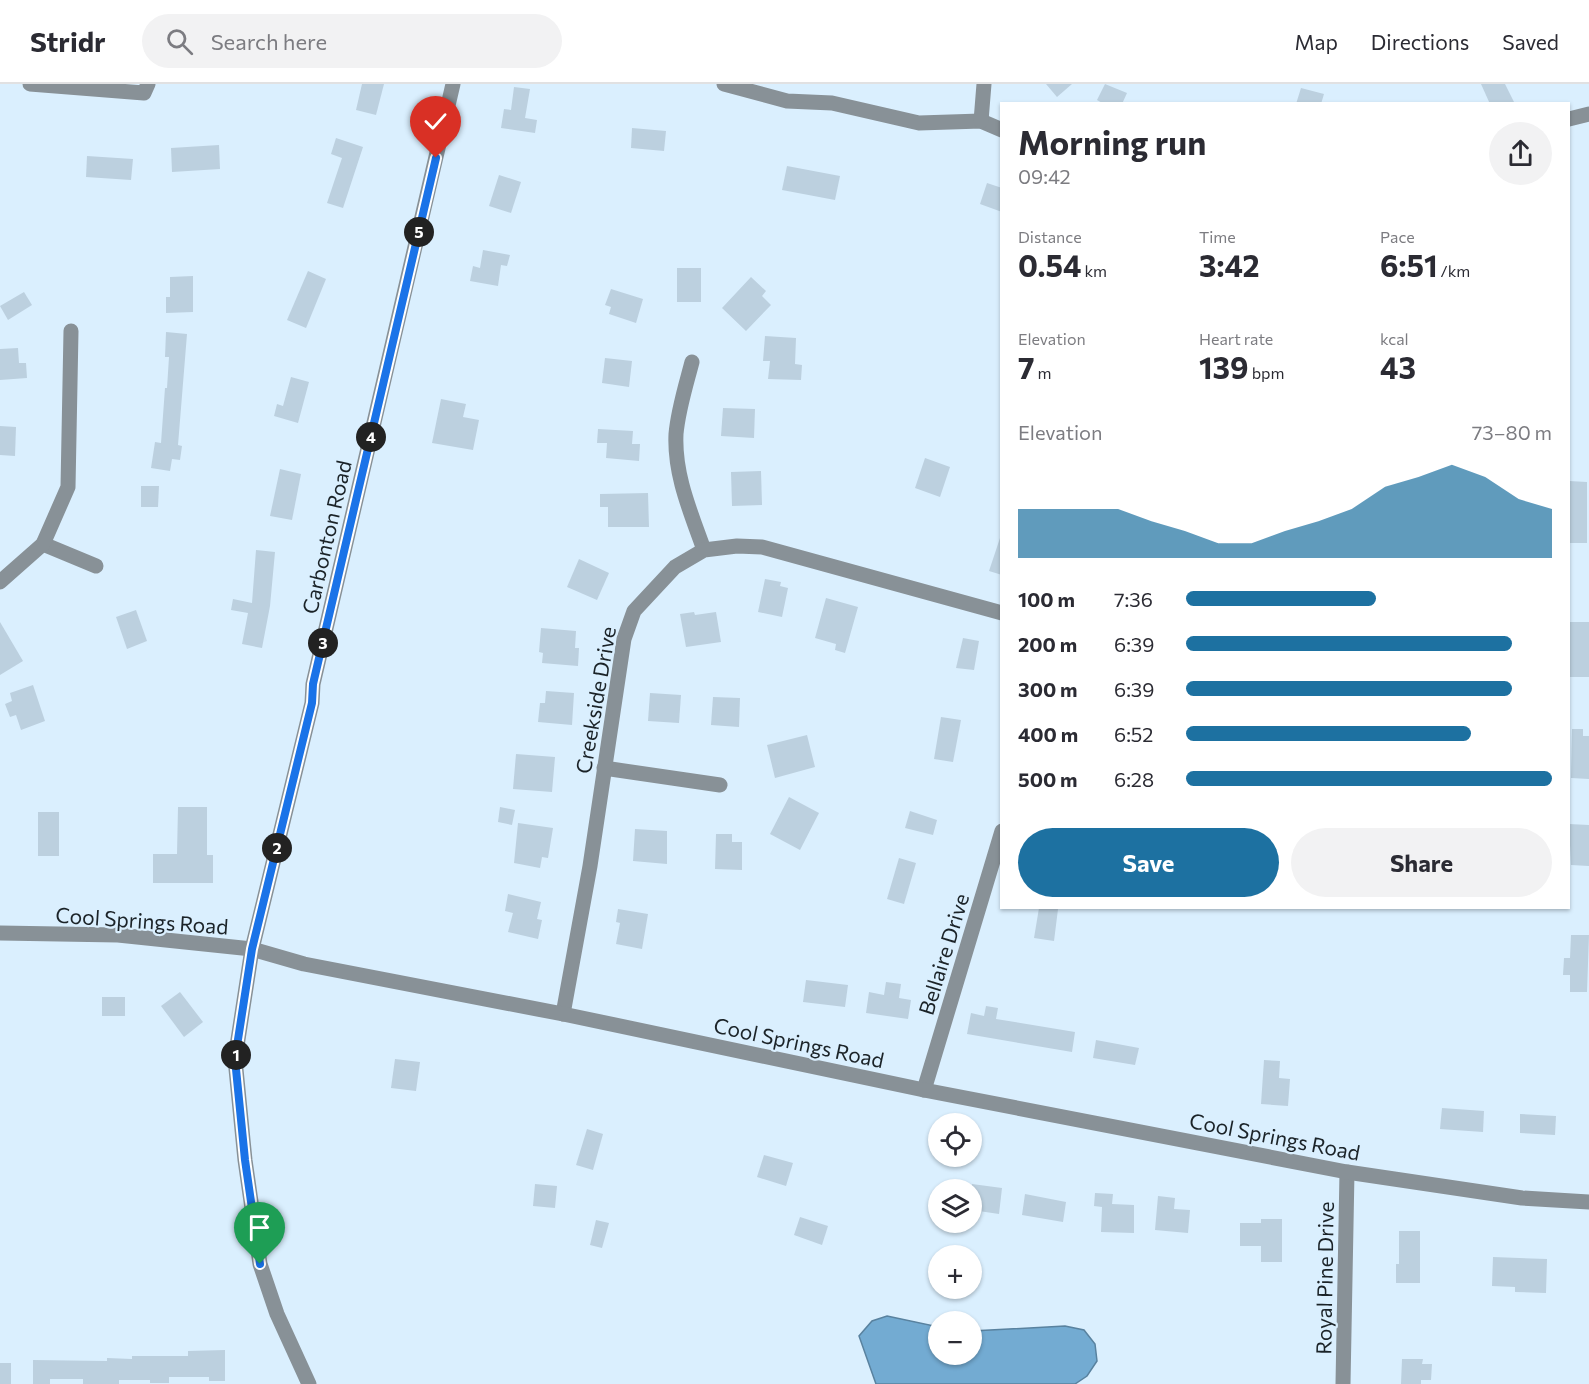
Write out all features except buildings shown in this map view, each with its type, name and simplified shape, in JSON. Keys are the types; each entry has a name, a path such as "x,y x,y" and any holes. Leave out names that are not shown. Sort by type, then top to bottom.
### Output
{"street":[{"path":"30,84 144,93 148,84"},
{"name":"Carbonton Road","path":"309,1384 277,1314 260,1264 245,1160 235,1059 252,949 312,703 313,684 453,84"},
{"path":"724,84 787,101 832,103 919,123 981,121 1000,129"},
{"path":"981,121 984,84"},
{"path":"1570,119 1589,114"},
{"path":"0,582 43,544 68,488 70,331"},
{"path":"692,362 676,433 677,462 682,487 704,550"},
{"path":"43,544 96,566"},
{"name":"Creekside Drive","path":"563,1014 590,866 624,639 634,611 675,567 704,550 737,546 762,547 1000,612"},
{"path":"604,768 720,784"},
{"name":"Bellaire Drive","path":"924,1090 1000,838"},
{"name":"Cool Springs Road","path":"0,933 118,935 252,949 304,964 563,1014 924,1090 1347,1172 1522,1198 1589,1202"},
{"name":"Royal Pine Drive","path":"1343,1384 1347,1172"}],"water":[{"path":"887,1316 928,1325 928,1365 982,1365 982,1330 1065,1326 1084,1330 1095,1344 1097,1361 1087,1376 1075,1384 876,1384 859,1336 872,1321"}],"route":[{"path":"260,1264 245,1160 235,1059 252,949 312,703 313,684 436,158"}]}
